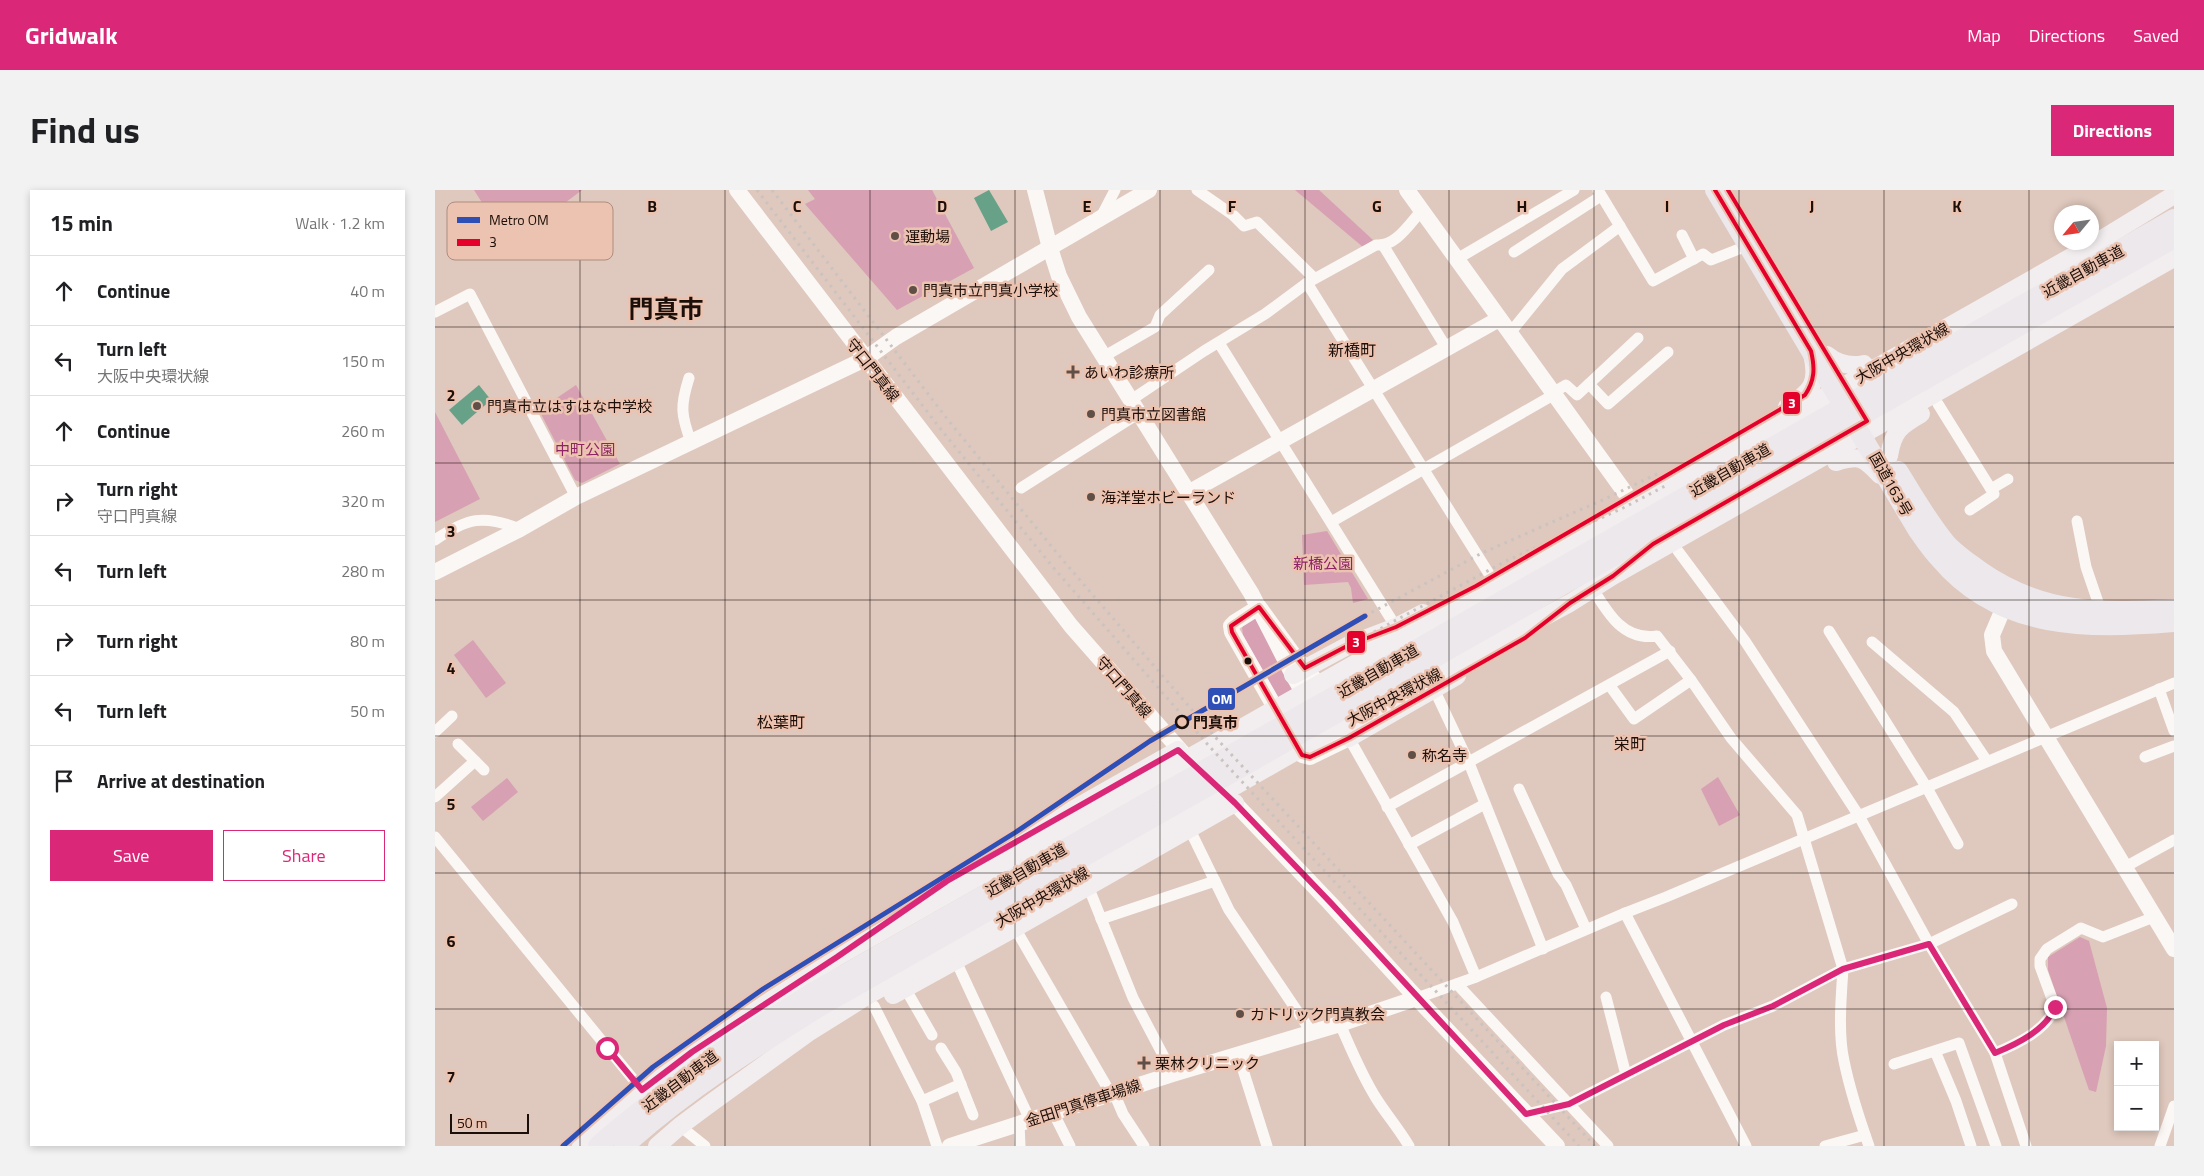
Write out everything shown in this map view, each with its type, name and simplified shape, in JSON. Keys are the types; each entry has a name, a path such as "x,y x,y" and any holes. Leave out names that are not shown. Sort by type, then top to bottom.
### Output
{"highway":[{"name":"国道163号","path":"1715,190 1854,410 1890,483 1917,528 1941,560 1963,580 2007,599 2054,623 2102,627 2174,622"},
{"name":"国道163号","path":"1728,190 1819,353"},
{"name":"近畿自動車道","path":"598,1146 687,1075 741,1037 812,993 2174,219"},
{"name":"近畿自動車道","path":"624,1146 688,1095 751,1050 822,1005 2174,238"},
{"name":"国道163号","path":"1854,410 1889,456 1946,543 2007,599 2101,611 2174,608"}],"main road":[{"name":"大阪中央環状線","path":"581,1146 642,1090 706,1041 837,957 1418,628 1568,546 2174,195"},
{"path":"1613,576 1653,544 1854,410 2098,252 2107,244 2100,238"},
{"path":"1299,672 1349,645 1396,626 1488,579 1805,395 1815,379 1819,353 1841,364 1852,366 1864,364 2066,250"},
{"path":"1568,546 1622,536 1643,529 2076,284 2110,271 2174,258"},
{"name":"大阪中央環状線","path":"657,1146 680,1126 808,1033 867,996 1363,713 1570,603 1613,576 1768,487 2174,258"},
{"path":"1889,456 1891,444 1897,430 1903,425 2144,286 2174,266"},
{"path":"1836,462 1854,410 1864,364"},
{"path":"1613,576 1645,567 1678,551 1836,462 1855,457 1862,458 1869,462 1890,483"},
{"path":"1418,628 1488,579 1552,555"},
{"path":"1341,742 1525,638 1570,603"},
{"path":"837,957 947,881 1178,750"},
{"path":"780,1055 813,1042 873,1006 1235,803"},
{"path":"609,1146 643,1116 655,1109 662,1111 680,1126"}],"street":[{"name":"守口門真線","path":"737,190 1071,626 1178,750 1235,803 1557,1146"},
{"path":"1035,190 1049,248 1059,276 1075,309 1103,358 1135,406 1299,672 1315,680 1341,742 1387,807 1409,845 1453,922 1476,977"},
{"path":"1100,219 1115,190"},
{"path":"435,572 520,529 576,497 865,359 896,337 1149,190"},
{"path":"1197,190 1233,215 1244,226 1257,222 1311,281 1488,579"},
{"path":"1407,190 1629,498"},
{"path":"1457,259 1574,190"},
{"path":"1514,252 1599,193 1653,280 1703,254 1711,260 1749,245"},
{"path":"1021,488 1219,343 1265,314 1311,281 1376,245 1383,245 1395,239 1422,210"},
{"path":"1510,333 1562,269 1620,226"},
{"path":"1682,235 1694,259"},
{"path":"1383,245 1447,349"},
{"path":"1103,358 1155,327 1160,315 1209,270"},
{"path":"435,312 470,294 576,497"},
{"path":"1188,493 1499,319"},
{"path":"1331,522 1424,470 1566,385 1577,395 1638,338"},
{"path":"1219,343 1396,626"},
{"path":"1589,384 1608,404 1668,352"},
{"path":"689,378 684,393 682,418 691,442"},
{"path":"1938,404 1994,494 1970,510"},
{"path":"1991,489 2008,479"},
{"path":"435,540 459,524 471,520 485,520 520,529"},
{"path":"2077,521 2086,567 2101,611"},
{"path":"1678,551 1745,640 1859,816 1929,944 1995,1053 2027,1146"},
{"path":"1593,589 1621,627 1632,635 1645,638 1657,636 1670,651 1731,738 1797,815 1843,969 1841,996 1843,1060 1851,1094 1867,1141 1825,1146"},
{"path":"2007,599 1992,635 1994,651 2174,949"},
{"path":"1259,607 1235,622 1231,626 1232,632 1302,756 1310,757 1341,742"},
{"path":"1829,631 1927,788 1958,844"},
{"path":"1872,642 1954,712 1987,762"},
{"path":"1387,807 1610,686 1670,651"},
{"path":"1610,686 1634,719 1691,680"},
{"path":"1417,998 1476,977 1625,912 1666,898 2174,683"},
{"path":"1434,689 1469,763 1543,949"},
{"path":"2159,689 2174,731"},
{"path":"435,732 452,716"},
{"path":"458,744 484,770"},
{"path":"2145,757 2174,746"},
{"path":"435,797 475,761"},
{"path":"1130,777 1170,839"},
{"path":"1519,790 1586,929"},
{"path":"1409,845 1485,804"},
{"path":"1189,828 1229,910 1312,1033"},
{"path":"435,838 642,1090"},
{"path":"2125,867 2174,840"},
{"path":"1101,919 1215,881"},
{"path":"1088,886 1133,998 1173,1074"},
{"path":"1526,1114 1569,1104 1724,1025 1773,1006 1843,969 1929,944 2012,904"},
{"path":"1625,912 1691,1042 1747,1146"},
{"path":"1995,1053 2019,1044 2052,1017 2055,1007 2040,966 2040,959 2047,949 2081,928 2103,937 2154,917"},
{"path":"1015,928 1113,1093 1123,1114 1144,1146"},
{"path":"957,960 1024,1122 1020,1146"},
{"path":"1457,984 1608,1146"},
{"path":"905,988 932,1035"},
{"path":"1606,997 1626,1075"},
{"name":"金田門真停車場線","path":"950,1146 982,1141 1024,1122 1053,1112 1238,1054 1312,1033 1417,998"},
{"path":"873,1006 922,1101 937,1146"},
{"path":"1340,1024 1363,1075 1409,1146"},
{"path":"1894,1064 1959,1043 1996,1146"},
{"path":"941,1048 961,1084 973,1115"},
{"path":"1935,1051 1956,1101 1971,1146"},
{"path":"1238,1054 1267,1146"},
{"path":"922,1101 961,1084"},
{"path":"2160,1146 2174,1106"},
{"path":"1053,1112 1070,1146"},
{"path":"680,1126 705,1146"}],"green space":[{"path":"474,190 582,190 566,202 482,202"},
{"name":"運動場","path":"808,190 932,190 974,268 897,310 805,204 815,199"},
{"path":"1295,190 1319,190 1373,240 1363,247"},
{"name":"中町公園","path":"576,385 620,464 582,483 575,480 539,410"},
{"path":"435,412 480,499 435,522"},
{"name":"新橋公園","path":"1327,531 1368,599 1353,603 1351,588 1348,582 1304,585 1302,535"},
{"path":"1258,618 1324,740 1306,749 1243,635 1242,628 1246,621"},
{"path":"473,640 506,683 486,698 454,655"},
{"path":"1097,773 1100,778 1031,822 1028,819"},
{"path":"1718,777 1740,815 1719,826 1701,789"},
{"path":"507,778 518,792 483,821 471,807"},
{"path":"2080,937 2089,941 2107,1008 2106,1046 2096,1092 2089,1090 2048,970 2048,957"}],"shaded area":[{"path":"989,190 1008,222 991,231 974,198"},
{"path":"479,385 491,400 462,425 449,410"}],"railway":[{"path":"757,190 939,427 1052,566 1209,746 1579,1146"},
{"path":"772,190 948,420 1061,558 1217,739 1595,1146"},
{"path":"1365,616 1482,553 1661,472"},
{"path":"1374,632 1506,561 1623,508 1667,485"}],"metro line":[{"name":"OM","path":"563,1146 653,1067 763,989 1016,832 1150,741 1365,616"}],"transit line":[{"name":"3","path":"1715,190 1811,351 1813,374 1811,384 1805,395 1476,586 1396,627 1349,645 1305,668 1259,607 1231,626 1232,632 1302,755 1310,757 1349,738 1525,638 1570,603 1613,576 1653,544 1867,421 1728,190"}],"place":[{"name":"運動場","path":"895,236"},
{"name":"門真市立門真小学校","path":"913,290"},
{"name":"あいわ診療所","path":"1073,372"},
{"name":"門真市立はすはな中学校","path":"477,406"},
{"name":"門真市立図書館","path":"1091,414"},
{"name":"海洋堂ホビーランド","path":"1091,497"},
{"name":"門真市","path":"1182,722"},
{"name":"称名寺","path":"1412,755"},
{"name":"カトリック門真教会","path":"1240,1014"},
{"name":"栗林クリニック","path":"1144,1063"}],"district":[{"name":"門真市","path":"666,309"},
{"name":"新橋町","path":"1352,350"},
{"name":"松葉町","path":"781,722"},
{"name":"栄町","path":"1630,744"}],"route":[{"path":"607,1048 642,1090 721,1031 837,957 947,881 1178,750 1235,803 1331,903 1413,994 1526,1114 1569,1104 1724,1025 1763,1011 1843,969 1929,944 1995,1053 2019,1044 2052,1017 2055,1007"}]}
